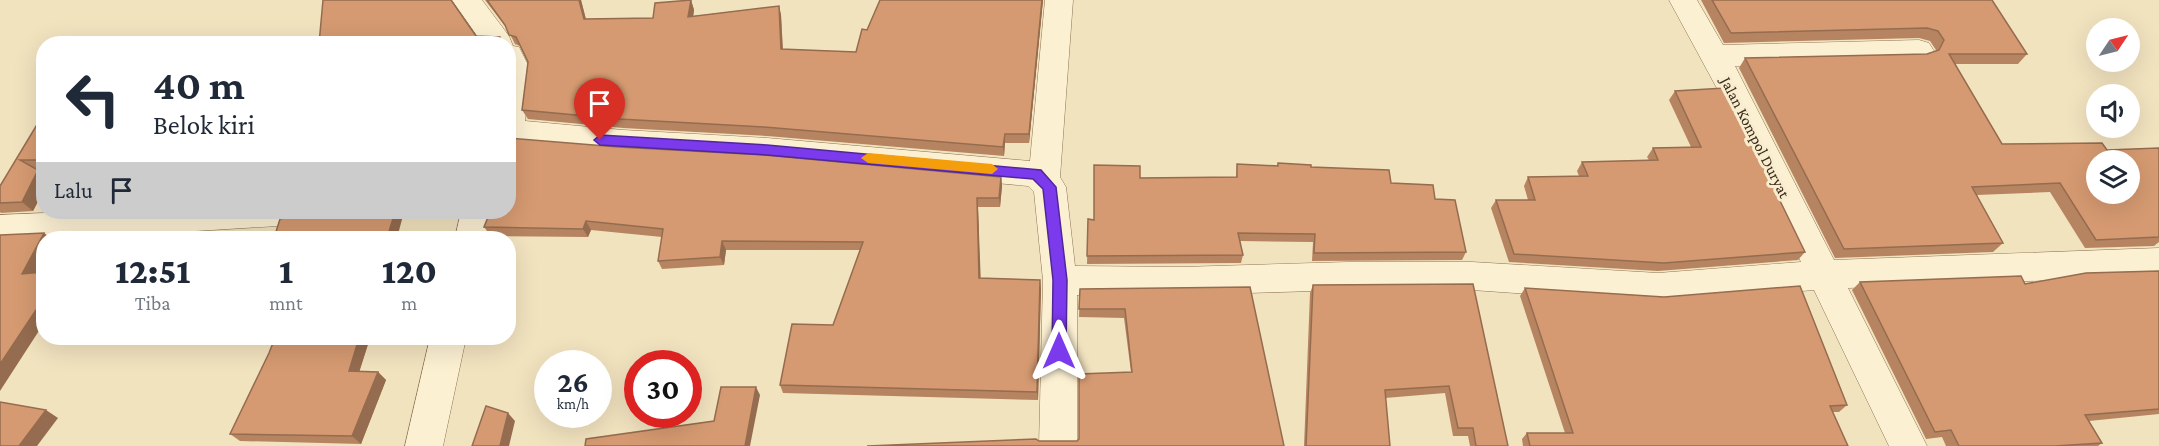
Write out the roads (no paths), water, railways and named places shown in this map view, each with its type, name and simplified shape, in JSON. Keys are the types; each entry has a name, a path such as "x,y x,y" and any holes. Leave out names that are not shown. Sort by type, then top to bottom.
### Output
{"street":[{"path":"466,0 493,36"},
{"path":"1044,180 1059,0"},
{"name":"Jalan Kompol Duryat","path":"1683,0 1741,105 1908,446"},
{"path":"1714,56 1919,51"},
{"path":"516,133 1012,170 1036,174 1050,187 1060,280 1058,446"},
{"path":"0,229 173,219"},
{"path":"1060,280 1182,281 1348,276 1472,276 1658,288 1825,275 2159,262"},
{"path":"424,446 446,345"}]}
